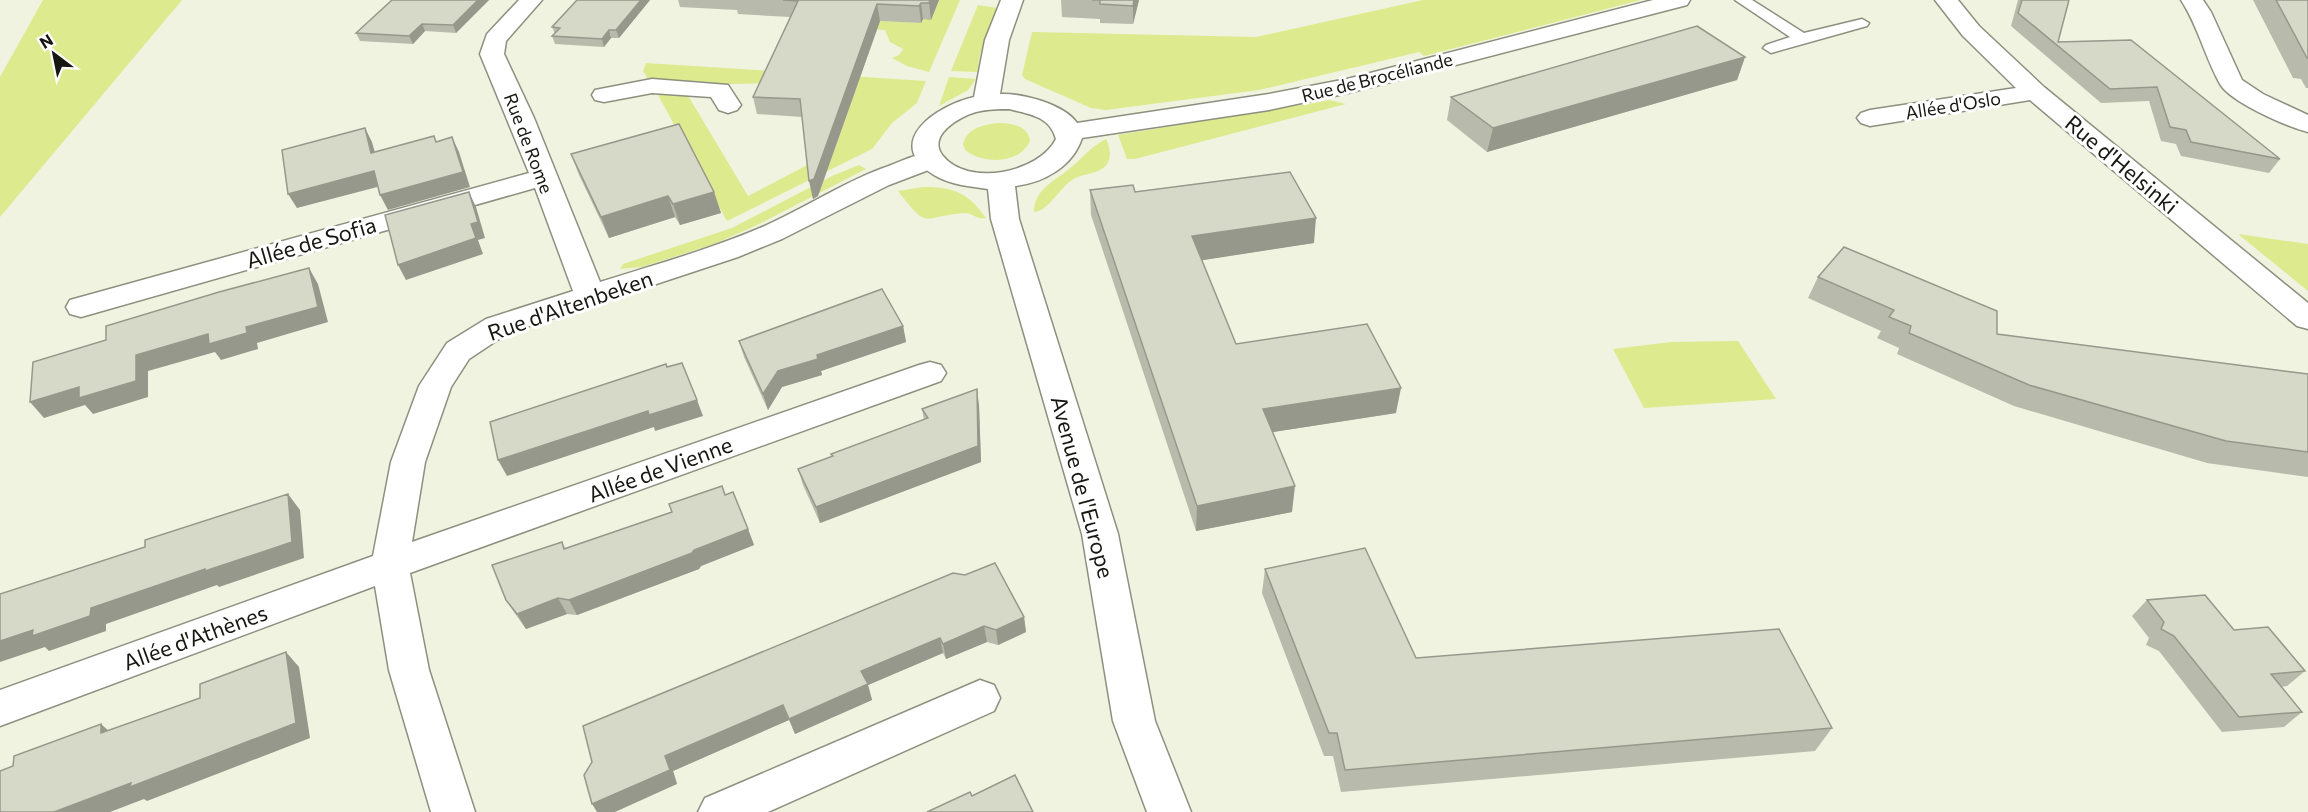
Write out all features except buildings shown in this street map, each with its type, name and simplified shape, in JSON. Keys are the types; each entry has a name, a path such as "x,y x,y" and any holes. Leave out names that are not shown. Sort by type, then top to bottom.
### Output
{"street":[{"name":"Rue de Rome","path":"531,0 495,39 492,54 521,118 542,178 590,295"},
{"path":"986,102 997,40 1012,0"},
{"name":"Rue de Brocéliande","path":"1070,132 1269,102 1348,86 1679,0"},
{"name":"Rue d'Helsinki","path":"1946,0 1971,31 2035,92 2308,319"},
{"path":"2192,0 2200,12 2232,84 2254,99 2290,118 2308,124"},
{"path":"604,95 652,86 719,90 728,105"},
{"name":"Allée d'Oslo","path":"1870,118 2035,92"},
{"path":"1009,101 1031,104 1049,110 1063,120 1070,132 1068,148 1054,164 1031,176 1001,181 972,180 947,173 930,160 925,150 925,139 930,128 940,118 961,108 986,102 1009,101"},
{"name":"Rue d'Altenbeken","path":"453,812 409,670 390,566 408,462 430,396 449,362 471,341 497,326 739,246 772,233 879,179 930,160"},
{"name":"Allée de Sofia","path":"81,307 542,178"},
{"name":"Avenue de l'Europe","path":"1001,181 1005,219 1100,534 1134,721 1170,805"},
{"name":"Allée de Vienne","path":"390,566 930,373"},
{"name":"Allée d'Athènes","path":"0,708 390,566"},
{"path":"720,812 980,698"}],"lane":[{"path":"1742,0 1802,38"},
{"path":"1771,48 1862,22"}],"green space":[{"path":"43,0 182,0 0,217 0,77"},
{"path":"939,0 960,0 929,72 907,66 892,58 899,55 903,49 890,42 885,30 872,29 858,20 921,23 923,19 931,19"},
{"path":"1423,0 1641,0 1424,56 1419,52 1259,90 1106,110 1091,108 1025,79 1022,75 1032,32 1256,37"},
{"path":"978,5 997,8 980,55 977,72 951,71"},
{"path":"646,63 926,81 917,103 892,123 872,149 727,221 658,95 687,94 748,196 834,151 855,89 771,83 652,86 643,71"},
{"path":"949,77 976,79 968,90 939,106"},
{"path":"1330,100 1346,104 1135,159 1127,159 1118,135"},
{"path":"997,123 1013,124 1026,131 1030,141 1025,149 1000,160 981,158 965,150 963,144 968,134 981,126"},
{"path":"1106,139 1110,153 1106,166 1099,171 1072,180 1045,207 1034,212 1037,197 1041,192"},
{"path":"859,165 866,169 755,226 714,244 642,267 620,269 623,264 732,228 832,176"},
{"path":"923,187 944,188 960,193 967,197 986,218 965,213 932,218 921,217 898,191"},
{"path":"2238,234 2308,244 2308,291"},
{"path":"1738,341 1776,399 1644,408 1613,349 1671,342"}]}
